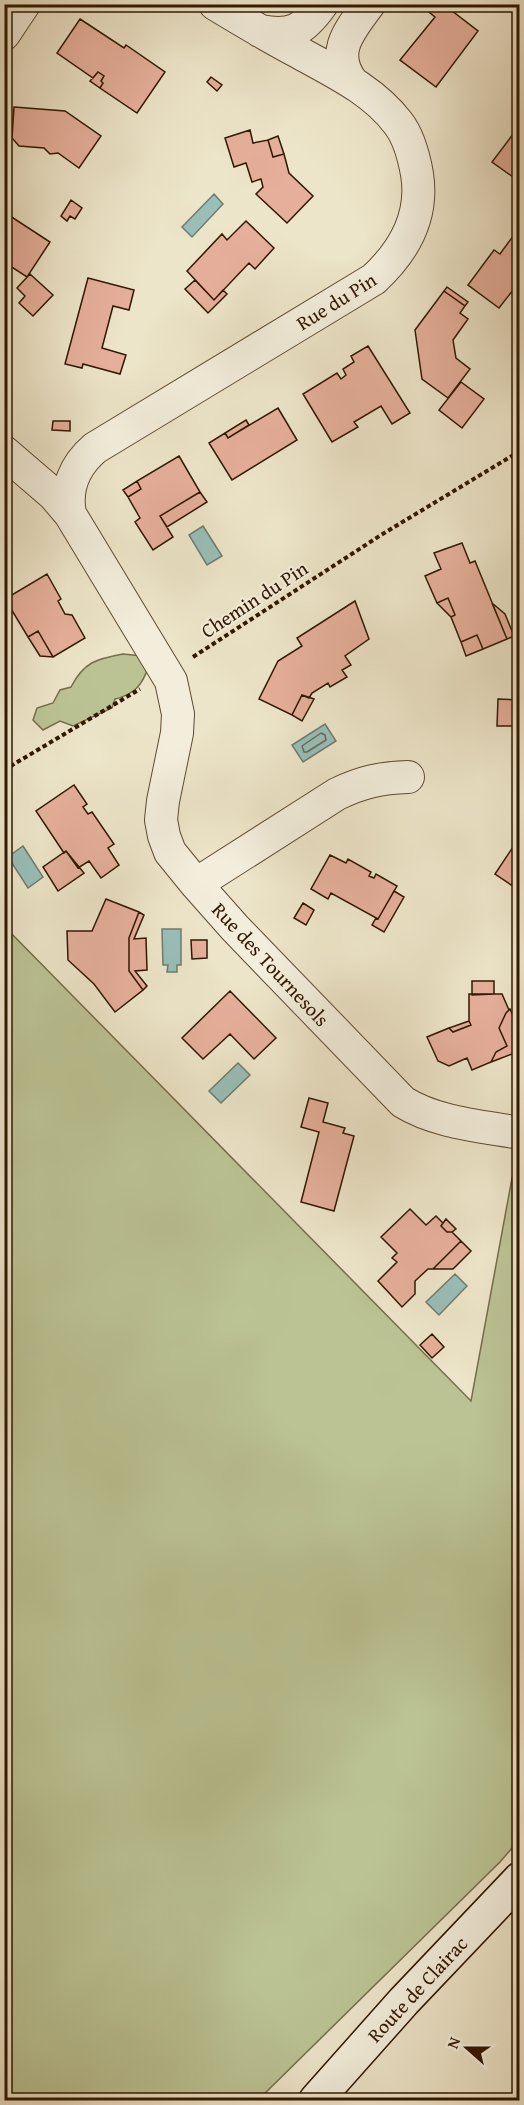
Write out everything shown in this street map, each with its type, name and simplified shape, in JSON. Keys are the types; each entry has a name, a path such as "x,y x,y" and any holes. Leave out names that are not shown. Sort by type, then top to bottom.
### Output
{"street":[{"path":"4,34 24,4"},
{"name":"Rue du Pin","path":"70,514 68,498 72,477 86,456 103,443 374,279 393,261 409,234 417,209 419,185 413,153 400,125 381,103 352,82 215,4"},
{"path":"260,31 279,34 292,32 305,24 322,4"},
{"path":"352,82 346,74 342,61 344,45 348,33 369,4"},
{"name":"Rue du Pin","path":"10,455 46,462 86,456"},
{"name":"Rue du Pin","path":"10,455 53,494 70,514 171,683"},
{"name":"Rue des Tournesols","path":"171,683 178,714 177,733 161,820 170,852 243,937 403,1102 435,1116 519,1133"},
{"path":"196,884 337,794 359,784 384,778 408,777"},
{"name":"Route de Clairac","path":"316,2100 404,2001 519,1879"}],"path":[{"name":"Chemin du Pin","path":"4,770 171,683 381,536 519,451"}],"green space":[{"path":"123,654 143,656 148,667 136,688 127,695 115,699 112,708 73,726 60,721 43,730 33,720 37,708 53,703 60,690 71,687 86,667 98,660"},
{"path":"4,926 471,1401 512,1178 519,1179 519,1840 500,1862 258,2100 5,2100"}],"water":[{"path":"214,194 223,204 192,237 182,227"},
{"path":"203,526 222,556 207,565 189,535"},
{"path":"325,724 336,741 303,762 292,745"},
{"path":"23,846 43,877 28,888 8,857"},
{"path":"162,929 181,929 181,965 177,965 177,972 167,972 168,965 163,965"},
{"path":"238,1063 250,1075 221,1103 209,1091"},
{"path":"455,1274 467,1286 439,1315 426,1302"}],"building":[{"path":"434,4 443,4 478,31 436,87 400,60 435,17 429,12"},
{"path":"80,19 124,48 126,45 165,72 137,113 100,88 104,76 98,72 93,78 57,53"},
{"path":"98,72 104,76 100,88 90,81"},
{"path":"211,77 222,85 217,91 207,82"},
{"path":"14,107 65,111 101,136 79,168 58,153 50,154 44,148 19,146 12,138"},
{"path":"520,125 520,182 492,162"},
{"path":"250,130 253,143 268,140 273,157 284,154 289,173 313,196 287,223 256,194 263,187 261,179 252,182 246,163 234,167 225,138"},
{"path":"278,136 284,154 273,157 268,140"},
{"path":"71,200 82,208 75,219 70,216 67,221 61,216"},
{"path":"4,212 50,242 27,277 4,262"},
{"path":"246,221 274,248 255,269 249,263 214,300 187,271 222,234 227,240"},
{"path":"519,228 520,281 499,308 468,285 494,250 500,254"},
{"path":"30,274 53,295 33,316 19,303 25,296 17,288"},
{"path":"88,278 134,290 129,310 113,306 102,348 126,355 120,374 83,364 82,368 65,364"},
{"path":"195,280 214,300 223,290 227,294 208,313 185,289"},
{"path":"447,287 468,302 465,306 444,291"},
{"path":"444,291 465,306 460,313 468,319 453,340 456,358 470,369 448,398 422,379 415,330"},
{"path":"368,346 410,413 392,424 381,406 354,422 358,427 332,442 303,394 337,373 341,379 346,375 343,369 354,362 351,356"},
{"path":"461,382 484,399 462,428 439,410"},
{"path":"278,408 297,440 232,480 209,443 225,433 228,438"},
{"path":"246,420 249,425 228,438 225,433"},
{"path":"53,421 70,421 70,431 52,430"},
{"path":"179,456 200,492 160,516 173,537 153,550 135,522 140,518 128,497 141,489 137,481"},
{"path":"137,481 141,489 128,497 123,490"},
{"path":"200,492 207,502 167,527 160,516"},
{"path":"462,543 470,563 475,561 507,639 483,649 477,635 461,642 451,617 455,615 448,598 437,603 425,576 441,569 434,553"},
{"path":"47,574 61,599 58,601 65,614 72,615 85,638 53,657 38,631 28,637 5,599"},
{"path":"448,598 455,615 451,617 437,603"},
{"path":"355,601 369,639 345,656 351,665 342,670 347,677 330,687 328,683 312,693 309,698 302,695 292,715 259,699 278,661 302,646 297,638"},
{"path":"492,603 505,614 514,636 507,639"},
{"path":"38,631 53,657 40,656 28,637"},
{"path":"477,635 483,649 466,656 461,642"},
{"path":"302,695 314,699 302,721 292,715"},
{"path":"498,699 520,700 520,726 497,726"},
{"path":"513,747 520,747 520,772 513,772"},
{"path":"74,785 87,804 83,807 88,814 92,812 114,844 108,848 119,865 101,878 89,861 78,868 66,851 64,853 36,811"},
{"path":"517,841 520,843 520,891 495,874"},
{"path":"66,851 84,873 58,891 43,867"},
{"path":"330,855 346,863 348,859 371,872 369,876 374,878 376,874 397,886 378,919 331,893 328,899 311,889"},
{"path":"394,891 404,897 384,932 372,925"},
{"path":"106,899 139,912 129,938 129,971 143,990 115,1012 94,984 68,960 67,931 92,931"},
{"path":"303,903 314,910 306,925 294,918"},
{"path":"139,912 144,915 134,939 146,938 147,970 135,971 147,986 143,990 129,971 129,938"},
{"path":"191,940 207,940 207,958 192,959"},
{"path":"472,981 494,981 494,994 472,995"},
{"path":"230,991 276,1038 254,1059 230,1034 203,1059 182,1038"},
{"path":"469,994 502,994 509,1010 499,1028 507,1046 496,1052 491,1062 472,1070 467,1058 449,1066 438,1061 427,1037 449,1028 453,1032 471,1025"},
{"path":"510,1009 520,1030 520,1051 491,1062 496,1052 507,1046 499,1028"},
{"path":"469,1021 471,1025 453,1032 449,1028"},
{"path":"309,1098 328,1103 323,1122 345,1128 343,1133 354,1136 334,1211 301,1202 319,1132 301,1127"},
{"path":"410,1209 426,1225 436,1216 443,1223 441,1226 447,1232 452,1232 461,1241 433,1269 428,1269 415,1281 415,1294 402,1307 378,1281 397,1262 392,1258 397,1253 381,1237"},
{"path":"446,1219 456,1229 452,1232 447,1232 441,1226"},
{"path":"461,1241 471,1251 453,1269 433,1269"},
{"path":"432,1334 444,1347 432,1358 420,1345"}]}
